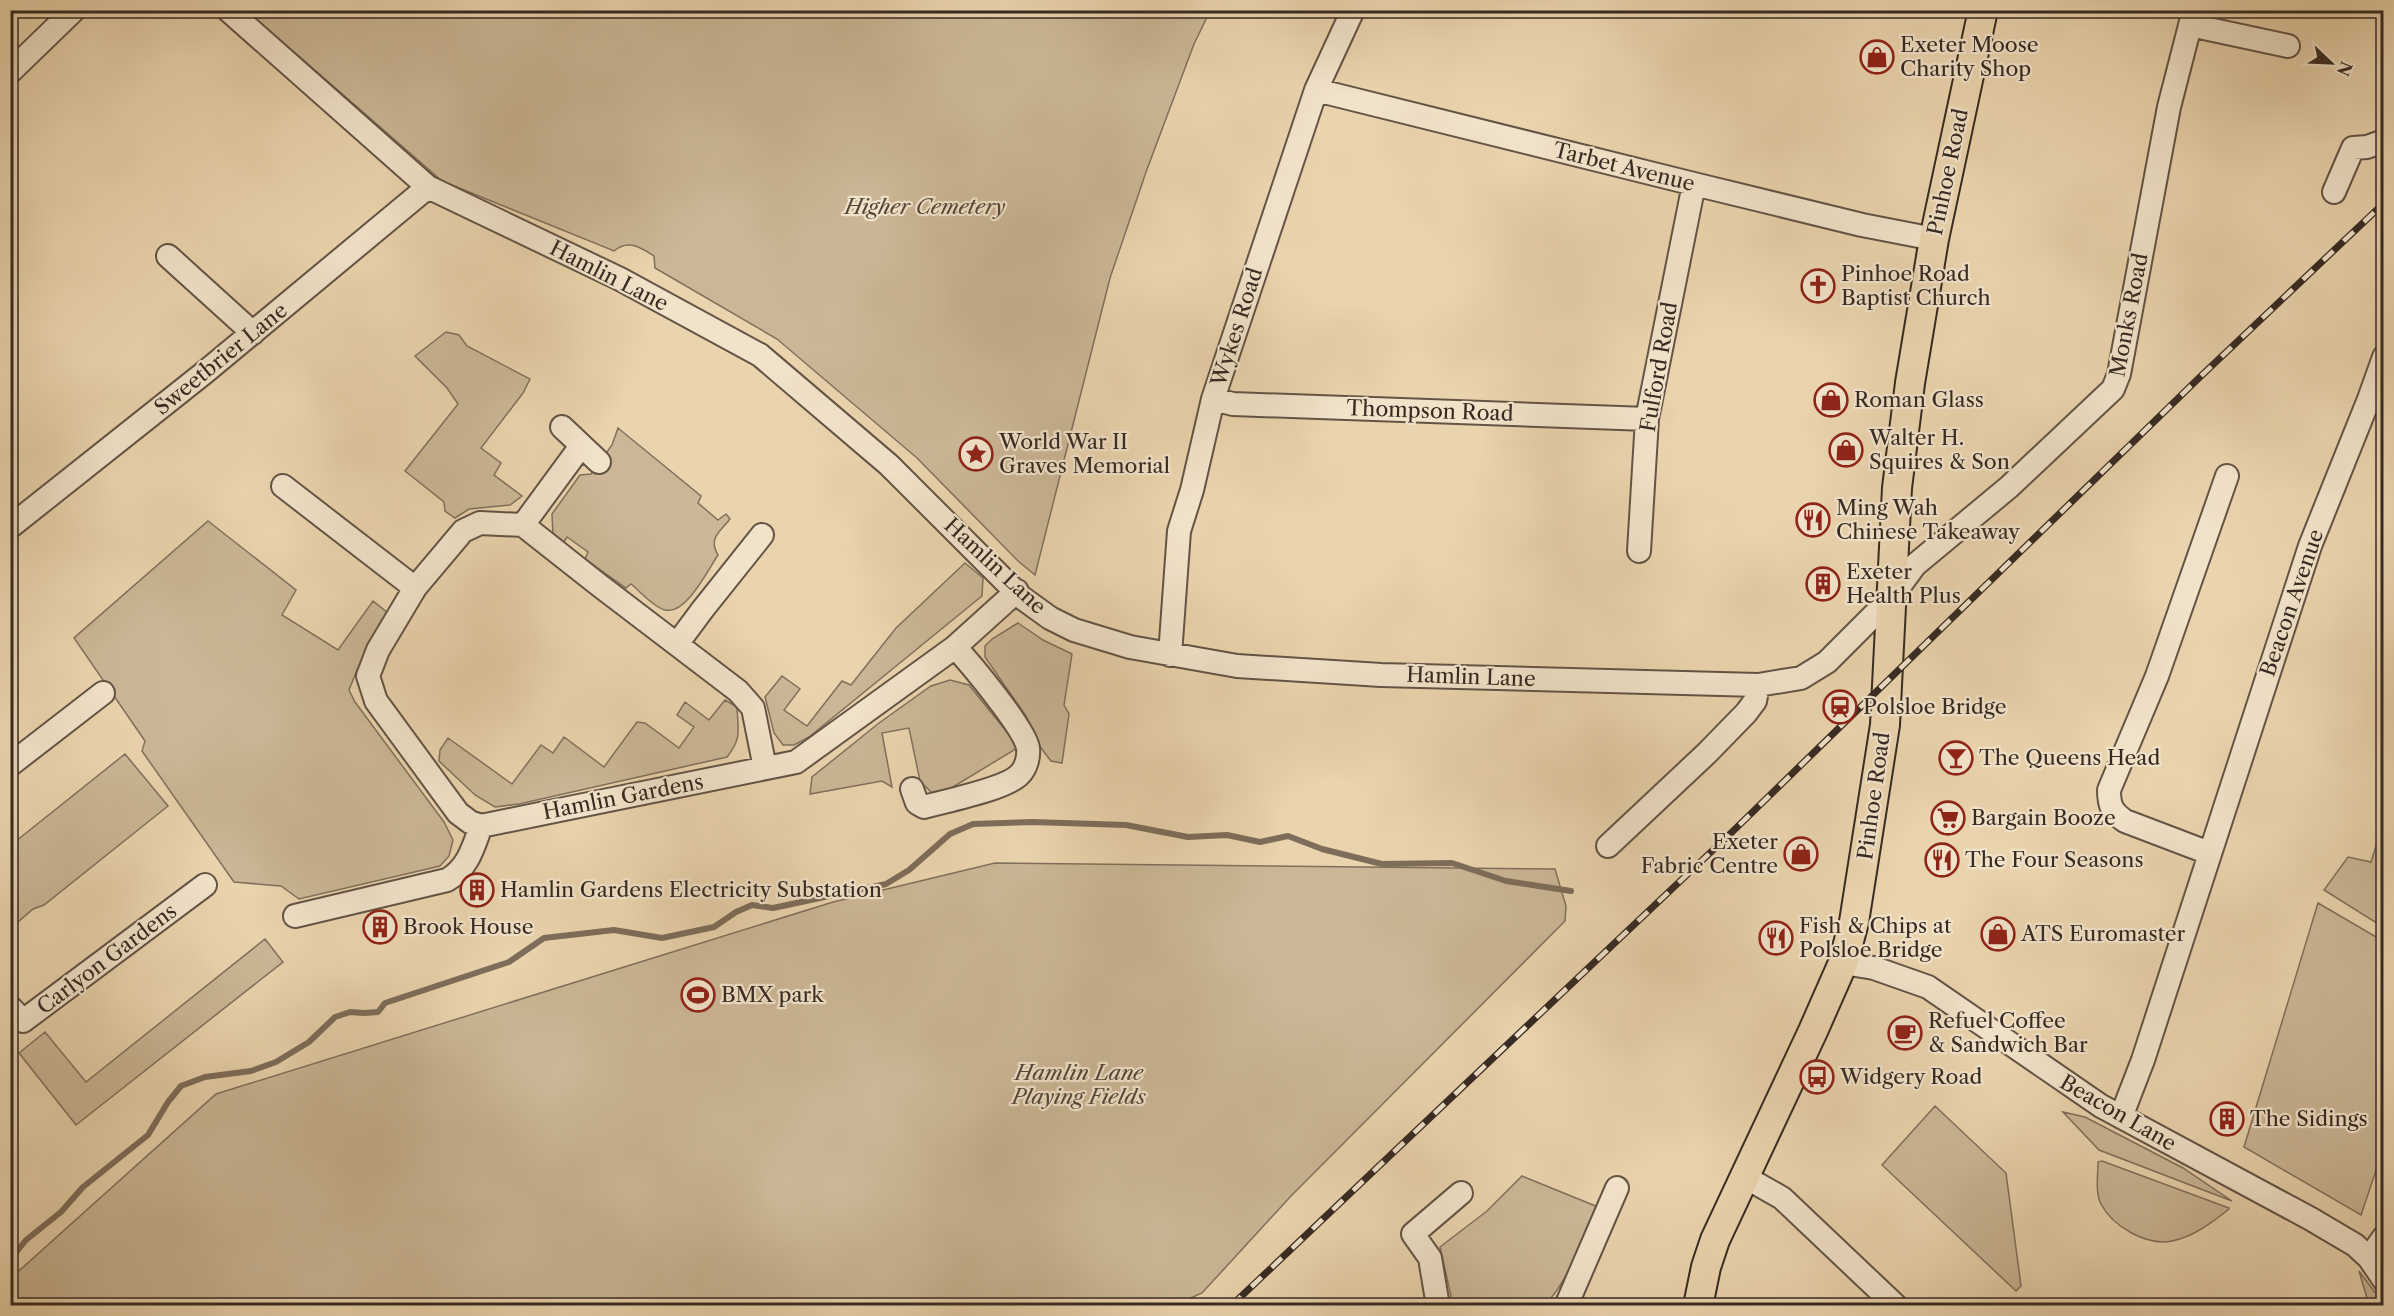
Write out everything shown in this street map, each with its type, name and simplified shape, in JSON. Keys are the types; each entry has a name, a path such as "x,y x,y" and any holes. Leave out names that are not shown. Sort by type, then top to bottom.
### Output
{"main road":[{"name":"Pinhoe Road","path":"1698,1305 1706,1267 1715,1240 1843,963 1854,922 1885,725 1897,488 1910,383 1934,239 1983,10"}],"street":[{"path":"10,72 74,10"},
{"name":"Hamlin Lane","path":"228,10 428,188 620,279 759,355 889,465 1017,591 1050,618 1081,632 1130,647 1236,666 1381,675 1758,685 1801,678 1827,662 1890,599"},
{"name":"Wykes Road","path":"1170,655 1179,531 1192,490 1213,399 1316,90 1353,10"},
{"path":"2192,18 2288,46"},
{"name":"Monks Road","path":"1890,599 1915,565 2009,487 2113,389 2119,374 2169,108 2192,18"},
{"name":"Tarbet Avenue","path":"1316,90 1863,225 1934,239"},
{"path":"2334,192 2353,148 2367,147 2384,141"},
{"name":"Fulford Road","path":"1639,551 1647,419 1694,184"},
{"name":"Sweetbrier Lane","path":"10,527 253,333 428,188"},
{"path":"168,256 253,333"},
{"name":"Beacon Avenue","path":"2121,1117 2143,1060 2310,546 2384,357"},
{"name":"Thompson Road","path":"1213,399 1233,404 1647,419"},
{"path":"562,427 599,462"},
{"path":"523,525 581,446"},
{"path":"2209,853 2125,822 2114,813 2109,803 2109,790 2157,676 2227,476"},
{"path":"282,486 415,588"},
{"path":"295,916 447,880 459,873 466,864 481,825 470,822 458,813 376,701 368,676 378,650 415,588 463,531 480,523 523,525 738,691 753,708 765,768"},
{"path":"677,644 762,535"},
{"name":"Hamlin Gardens","path":"481,825 796,762 956,647 1017,591"},
{"path":"912,789 917,803 924,807 1004,784 1020,775 1026,764 1028,747 1016,726 956,647"},
{"path":"1608,846 1746,713 1755,701 1758,685"},
{"path":"10,765 103,693"},
{"name":"Carlyon Gardens","path":"10,1007 23,1021 205,885"},
{"name":"Beacon Lane","path":"1843,963 1874,968 1928,987 2050,1072 2121,1117 2355,1245 2369,1258 2384,1280"},
{"path":"1745,1177 1782,1198 1896,1305"},
{"path":"1566,1305 1617,1188"},
{"path":"1438,1305 1430,1258 1413,1234 1461,1193"},
{"path":"2369,1258 2384,1237"}],"green space":[{"name":"Higher Cemetery","path":"247,11 1210,11 1194,44 1146,172 1110,278 1035,575 1018,561 917,458 777,339 655,268 654,256 639,247 624,245 614,251 442,181"},
{"path":"446,332 459,335 467,346 530,379 523,393 481,448 501,463 494,475 522,496 510,505 469,509 455,518 445,511 444,502 405,471 458,404 447,388 415,356"},
{"path":"618,428 701,496 698,503 718,520 726,514 730,519 716,536 714,544 718,555 696,590 681,606 673,610 665,610 656,606 631,584 626,588 585,559 588,552 567,537 562,545 553,536 552,514 580,475 591,474 612,445"},
{"path":"208,521 296,590 282,615 338,650 373,601 388,613 357,670 349,690 355,702 444,822 453,840 449,856 440,866 299,899 281,886 234,882 142,751 145,741 74,638"},
{"path":"965,563 983,578 982,596 809,737 794,745 783,745 774,733 765,697 782,676 800,689 784,710 807,726 842,681 851,685 896,628"},
{"path":"1018,623 1043,640 1072,654 1064,705 1069,714 1062,763 1051,761 1041,748 1026,716 985,657 985,646"},
{"path":"950,680 969,685 1019,747 943,793 932,793 920,781 909,728 882,733 892,787 882,781 810,794 812,777 879,723 931,686"},
{"path":"725,700 737,707 738,728 735,745 727,757 519,804 495,807 475,795 439,761 440,750 448,738 512,784 541,745 553,753 564,737 604,767 637,722 645,723 679,748 694,727 677,715 685,702 709,720"},
{"path":"125,754 168,806 44,905 33,909 11,928 11,845"},
{"path":"2383,824 2384,927 2324,890 2348,857 2371,862"},
{"name":"Hamlin Lane Playing Fields","path":"995,863 1555,869 1566,906 1565,921 1291,1196 1202,1293 1175,1305 11,1305 11,1278 216,1094 833,902"},
{"path":"2318,903 2383,941 2383,1150 2361,1215 2244,1147"},
{"path":"265,939 283,962 76,1125 19,1053 45,1032 86,1082"},
{"path":"1935,1106 2006,1173 2021,1286 2016,1291 1882,1165"},
{"path":"2063,1112 2085,1117 2183,1168 2232,1201 2099,1150"},
{"path":"2102,1161 2229,1209 2202,1228 2180,1239 2162,1242 2142,1238 2122,1227 2101,1204 2097,1178 2098,1162"},
{"path":"1522,1176 1598,1207 1566,1275 1551,1298 1543,1305 1453,1305 1440,1247 1487,1211"},
{"path":"2359,1271 2383,1303 2383,1305 2369,1305"}],"waterway":[{"path":"10,1260 26,1240 61,1212 83,1187 148,1135 168,1102 181,1086 205,1077 251,1071 276,1062 309,1042 335,1017 350,1012 378,1012 385,1003 509,962 544,938 614,930 662,938 714,927 736,912 752,905 773,908 886,884 909,870 950,834 973,824 1033,822 1126,825 1188,837 1227,835 1260,842 1288,836 1322,849 1382,864 1452,863 1506,881 1571,891"}],"railway":[{"path":"1231,1306 1731,833 2201,376 2384,203"}],"place":[{"name":"Exeter Moose Charity Shop","path":"1877,57"},
{"name":"Pinhoe Road Baptist Church","path":"1818,286"},
{"name":"Roman Glass","path":"1831,400"},
{"name":"Walter H. Squires & Son","path":"1846,450"},
{"name":"World War II Graves Memorial","path":"976,454"},
{"name":"Ming Wah Chinese Takeaway","path":"1813,520"},
{"name":"Exeter Health Plus","path":"1823,584"},
{"name":"Polsloe Bridge","path":"1840,707"},
{"name":"The Queens Head","path":"1956,758"},
{"name":"Bargain Booze","path":"1948,818"},
{"name":"Exeter Fabric Centre","path":"1801,854"},
{"name":"The Four Seasons","path":"1942,860"},
{"name":"Hamlin Gardens Electricity Substation","path":"477,890"},
{"name":"Brook House","path":"380,927"},
{"name":"ATS Euromaster","path":"1998,934"},
{"name":"Fish & Chips at Polsloe Bridge","path":"1776,938"},
{"name":"BMX park","path":"698,995"},
{"name":"Refuel Coffee & Sandwich Bar","path":"1905,1033"},
{"name":"Widgery Road","path":"1817,1077"},
{"name":"The Sidings","path":"2227,1119"}]}
